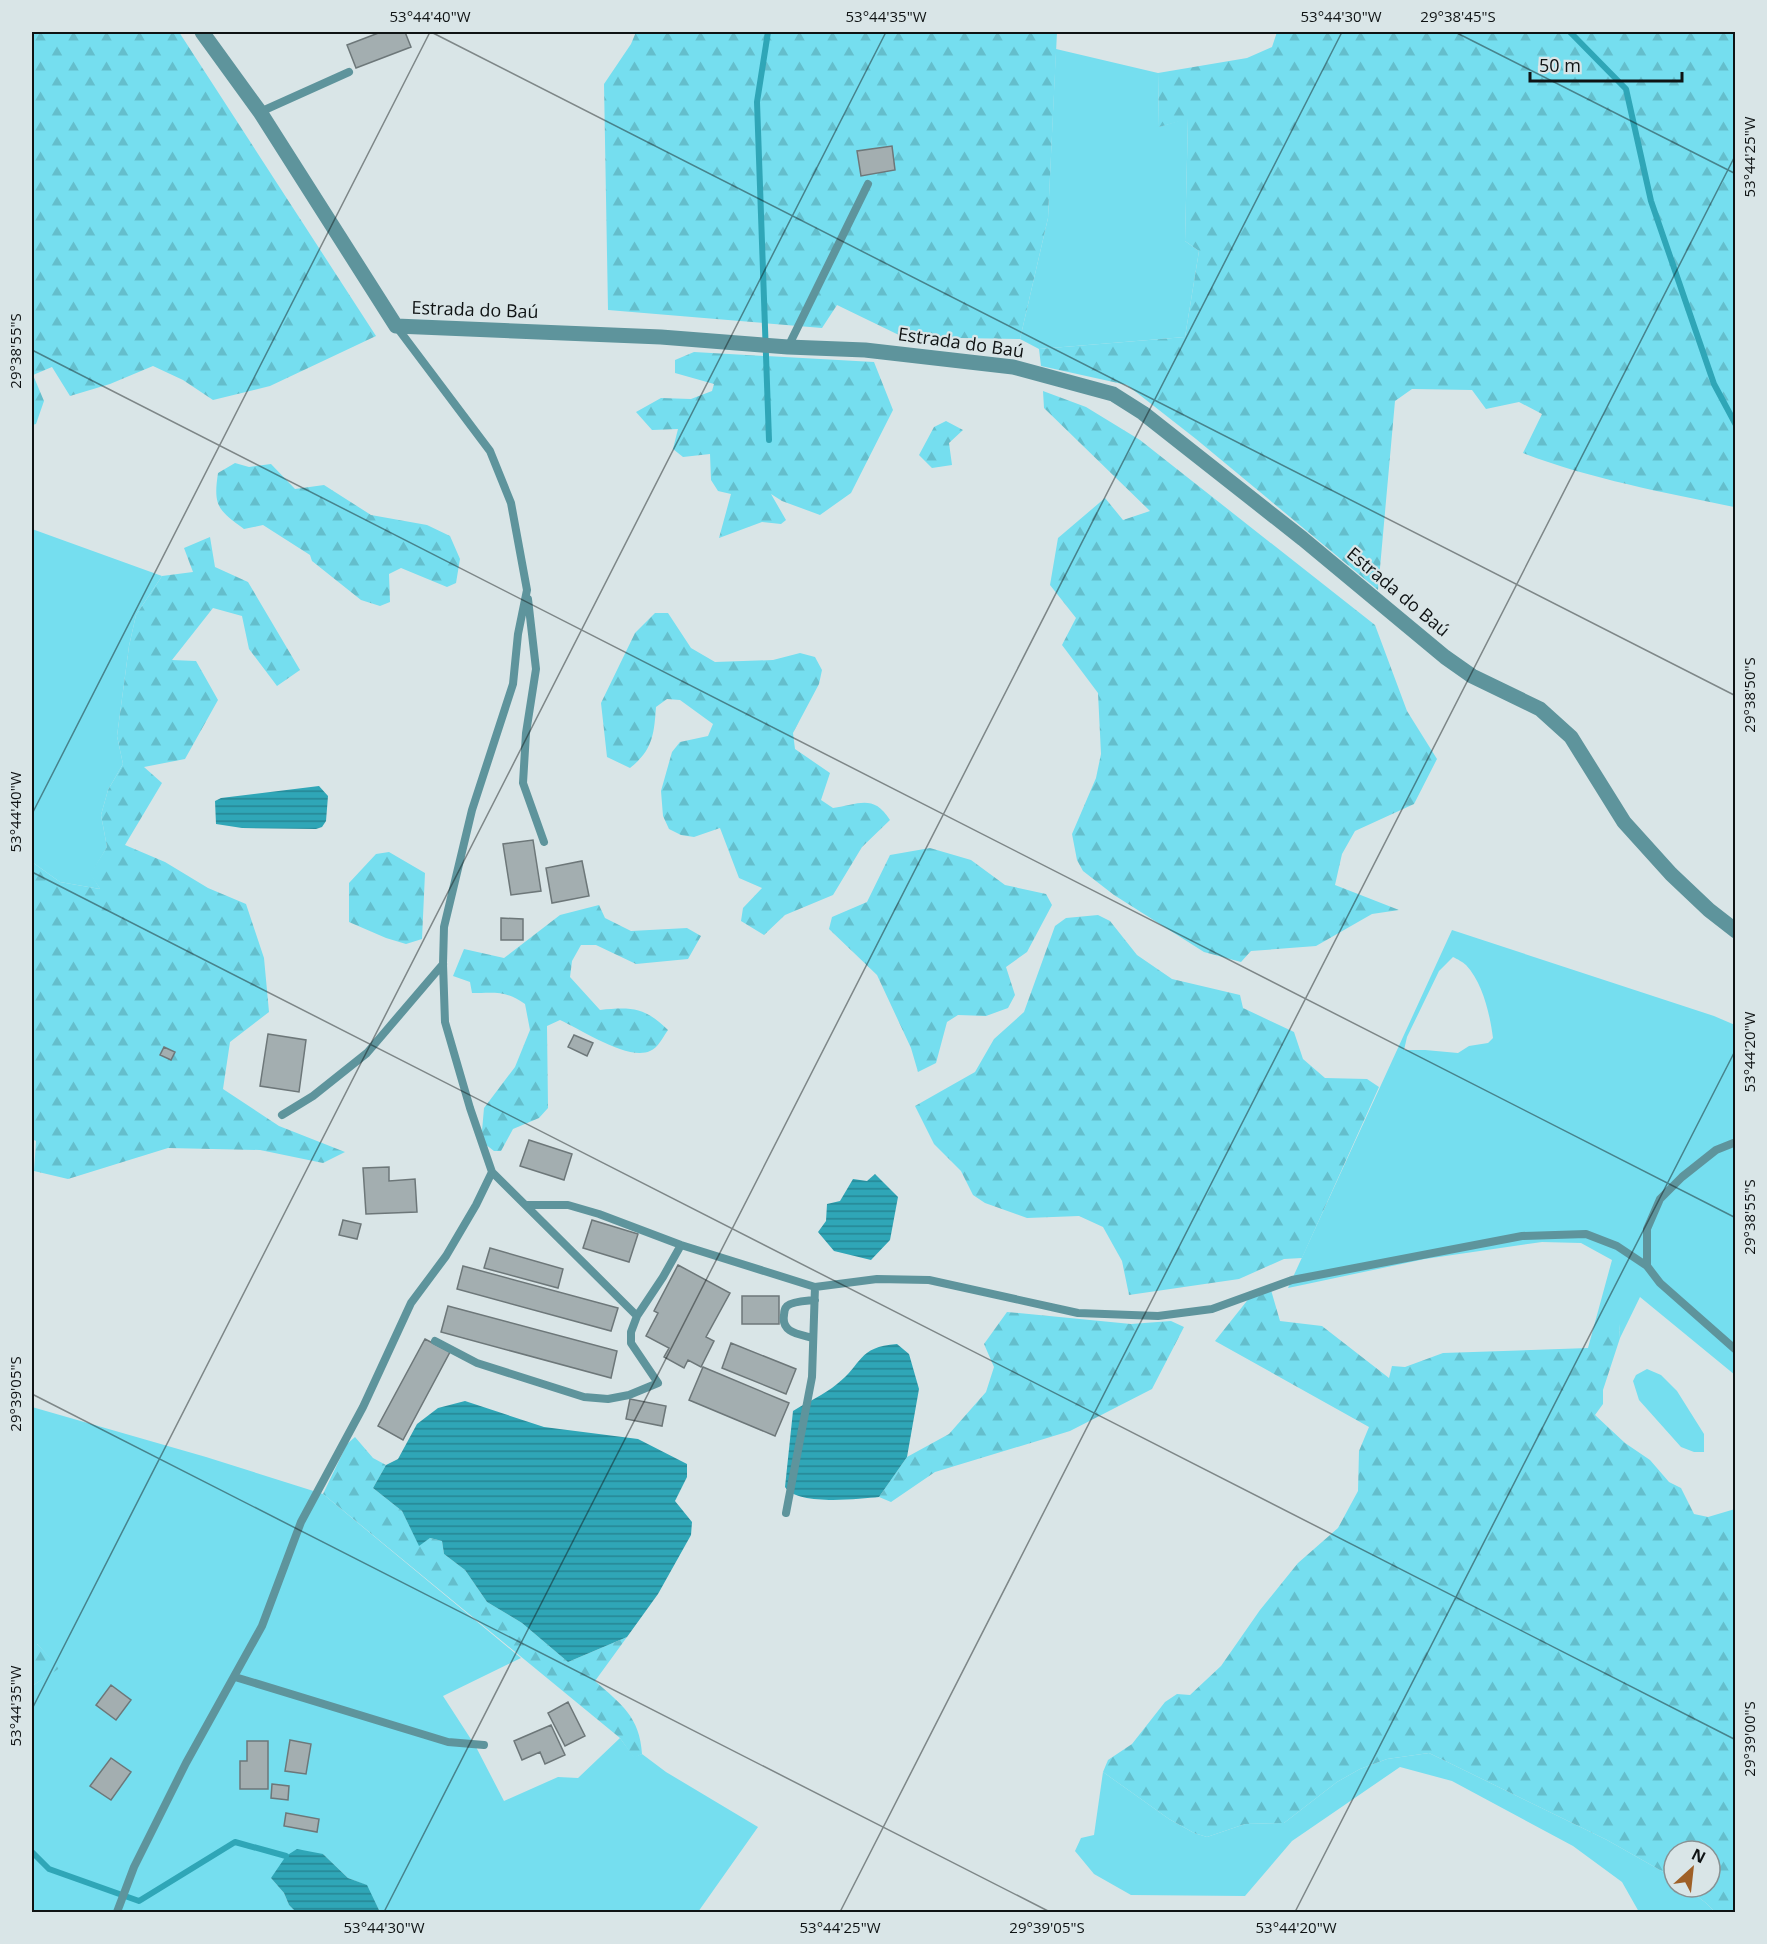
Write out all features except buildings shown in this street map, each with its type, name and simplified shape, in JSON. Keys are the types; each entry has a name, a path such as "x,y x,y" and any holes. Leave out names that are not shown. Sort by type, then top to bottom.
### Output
{"street":[{"name":"Estrada do Baú","path":"201,32 260,112 396,326 660,337 788,347 865,350 1013,367 1113,394 1143,413 1303,539 1445,657 1472,676 1540,709 1571,737 1624,822 1671,874 1709,910 1736,931"}],"lane":[{"path":"260,112 348,72"},
{"path":"788,347 868,184"},
{"path":"396,326 490,451 512,503 527,590 536,669 526,733 523,783 544,842"},
{"path":"527,590 518,634 513,684 472,810 444,927 445,1022 470,1108 492,1172 637,1316"},
{"path":"282,1115 313,1096 367,1053 443,964"},
{"path":"1647,1266 1647,1229 1660,1199 1682,1177 1716,1150 1736,1142"},
{"path":"117,1912 139,1857 186,1763 262,1626 301,1522 363,1407 411,1304 446,1256 477,1205 492,1172"},
{"path":"527,1205 568,1205 600,1214 681,1245 815,1287 877,1279 929,1280 1078,1313 1158,1316 1212,1308 1292,1280 1386,1260 1522,1236 1586,1234 1617,1246 1647,1266 1660,1283 1736,1350"},
{"path":"435,1341 477,1363 584,1397 608,1399 629,1395 658,1383 631,1343 631,1332 637,1316 681,1245"},
{"path":"786,1513 812,1377 815,1287"},
{"path":"813,1338 788,1330 783,1325 783,1316 785,1308 789,1305 815,1300"},
{"path":"235,1677 448,1742 484,1745"}],"green space":[{"path":"32,32 179,32 376,336 270,386 213,400 183,380 153,366 110,384 70,396 52,367 33,375 44,401 36,424 32,425"},
{"path":"636,32 1057,32 1048,218 1020,339 903,337 837,305 822,328 608,310 604,84 631,44"},
{"path":"1277,32 1735,32 1735,511 1734,507 1601,478 1523,453 1542,414 1519,402 1486,409 1472,390 1412,389 1395,401 1378,590 1196,439 1127,385 1041,366 1039,349 1185,337 1199,251 1185,241 1188,119 1159,127 1158,73 1247,58 1272,47"},
{"path":"1056,49 1158,73 1159,127 1188,118 1185,241 1199,251 1185,337 1039,349 1020,339 1048,218"},
{"path":"694,352 874,362 893,410 851,493 820,515 782,501 771,494 786,520 781,524 762,522 719,538 731,494 718,491 711,480 710,454 683,457 673,449 678,429 652,430 636,412 661,398 691,399 712,391 714,384 675,373 675,360"},
{"path":"1043,391 1086,407 1140,440 1375,625 1407,711 1437,759 1414,804 1355,831 1342,854 1335,885 1399,910 1372,914 1316,946 1251,951 1241,962 1204,952 1114,895 1083,871 1077,860 1072,834 1096,778 1101,754 1098,693 1062,645 1076,618 1050,585 1058,538 1105,498 1123,520 1150,511 1044,408"},
{"path":"946,421 963,430 949,443 952,465 932,468 919,455 934,427"},
{"path":"235,463 249,467 271,464 295,489 324,485 371,515 427,525 450,536 460,559 456,583 447,587 401,568 389,574 390,602 380,606 361,600 312,561 310,555 263,525 244,529 223,512 216,493 218,473"},
{"path":"32,529 162,576 136,615 129,646 117,736 123,764 108,790 101,815 107,847 91,874 100,889 60,882 32,862"},
{"path":"210,537 215,567 248,582 300,670 277,686 249,649 242,616 213,608 172,660 196,661 218,700 185,759 144,767 162,783 125,845 165,862 208,888 246,904 264,958 269,1012 230,1042 223,1089 279,1126 345,1152 323,1163 260,1150 168,1148 68,1179 34,1171 36,1141 32,1139 32,862 60,882 100,889 90,874 107,847 101,815 108,790 123,764 117,736 129,646 136,615 162,576 193,572 184,548"},
{"path":"655,613 668,613 691,648 715,662 773,660 800,653 815,657 822,670 819,684 793,733 795,749 830,773 821,800 833,808 858,803 872,804 884,812 890,820 862,847 833,895 785,915 764,935 741,921 743,908 762,888 739,878 720,828 694,837 681,835 669,829 663,816 661,791 672,752 680,742 708,736 713,724 680,700 667,699 656,707 651,741 638,761 630,768 607,757 601,703 635,633"},
{"path":"930,848 971,860 1005,885 1046,894 1052,905 1027,952 1006,967 1015,995 1008,1008 986,1016 958,1015 947,1022 936,1063 918,1072 911,1048 877,975 829,929 832,917 867,902 890,855"},
{"path":"389,852 425,873 422,939 406,944 349,922 349,883 376,854"},
{"path":"599,905 605,918 631,931 687,928 701,936 688,959 636,964 596,945 581,945 572,961 570,977 600,1010 637,1010 660,1022 668,1030 655,1047 641,1053 618,1048 560,1020 547,1026 548,1108 539,1118 513,1129 501,1151 494,1151 485,1144 482,1131 484,1108 515,1067 530,1030 525,1004 506,994 472,993 470,982 453,976 464,949 504,958 560,915"},
{"path":"1098,915 1110,921 1137,955 1172,979 1240,995 1243,1008 1294,1032 1303,1059 1325,1078 1367,1079 1379,1087 1302,1258 1284,1259 1239,1279 1129,1295 1122,1261 1103,1227 1079,1216 1027,1218 985,1203 973,1195 961,1171 934,1144 915,1106 975,1072 994,1039 1024,1012 1055,926 1066,918"},
{"path":"1452,930 1714,1016 1735,1025 1735,1375 1640,1297 1620,1338 1619,1324 1588,1348 1612,1260 1581,1243 1542,1242 1425,1259 1288,1288","holes":["1453,957 1466,965 1477,981 1488,1010 1493,1038 1488,1043 1469,1046 1458,1053 1404,1050 1407,1037 1439,971"]},
{"path":"1271,1290 1280,1321 1322,1326 1389,1378 1392,1366 1405,1367 1443,1353 1588,1348 1608,1316 1619,1324 1620,1338 1603,1390 1603,1404 1595,1415 1625,1443 1650,1460 1669,1482 1681,1488 1694,1514 1708,1517 1735,1509 1735,1912 1715,1912 1701,1899 1722,1899 1722,1839 1662,1839 1662,1871 1607,1840 1429,1753 1387,1759 1360,1769 1337,1782 1284,1823 1245,1824 1207,1837 1194,1833 1169,1819 1103,1772 1108,1760 1132,1744 1165,1702 1177,1694 1190,1695 1221,1666 1260,1610 1298,1563 1338,1528 1358,1491 1359,1451 1369,1427 1215,1341 1250,1297"},
{"path":"1007,1312 1131,1324 1171,1321 1184,1327 1152,1389 1070,1431 935,1472 891,1502 879,1497 907,1457 949,1434 986,1392 994,1367 984,1344"},
{"path":"1647,1369 1661,1375 1677,1391 1704,1434 1704,1452 1694,1452 1681,1447 1639,1400 1633,1381 1636,1375"},
{"path":"32,1407 206,1457 323,1494 521,1658 443,1696 476,1747 504,1801 558,1777 578,1778 620,1738 634,1757 642,1754 666,1772 758,1827 698,1912 377,1912 379,1910 366,1885 348,1878 323,1854 271,1878 296,1912 32,1912 32,1686 59,1668 37,1644 32,1646"},
{"path":"355,1437 373,1458 386,1465 373,1488 402,1511 419,1545 430,1538 442,1541 444,1554 465,1570 487,1602 522,1623 568,1662 627,1637 595,1681 628,1712 637,1730 642,1754 634,1758 620,1738 323,1494 347,1444"},
{"path":"36,1643 60,1668 32,1686 32,1646"},
{"path":"1429,1753 1607,1840 1662,1871 1662,1899 1701,1899 1715,1912 1639,1912 1622,1882 1573,1846 1452,1781 1400,1767 1292,1841 1245,1896 1131,1895 1094,1874 1075,1851 1081,1838 1094,1835 1103,1772 1169,1819 1194,1833 1207,1837 1245,1824 1284,1823 1337,1782 1360,1769 1387,1759"}],"shaded area":[{"path":"319,786 328,796 326,821 322,827 316,829 242,828 216,824 215,801 221,798"},
{"path":"875,1174 898,1197 890,1240 871,1260 834,1251 818,1232 826,1221 827,1204 840,1201 853,1179 867,1181"},
{"path":"897,1344 909,1354 919,1389 907,1457 879,1497 829,1500 802,1497 792,1493 785,1487 793,1411 837,1384 867,1353 884,1346"},
{"path":"465,1401 544,1427 638,1439 687,1464 687,1477 675,1501 692,1522 691,1535 658,1594 627,1637 568,1662 522,1623 487,1602 465,1570 444,1554 442,1541 430,1538 419,1546 402,1511 373,1488 386,1465 398,1459 417,1424 438,1408"},
{"path":"297,1849 323,1854 348,1878 367,1885 379,1910 377,1912 296,1912 271,1878 286,1856"}],"waterway":[{"path":"768,32 757,102 769,440"},
{"path":"1570,32 1626,89 1651,201 1714,384 1736,425"},
{"path":"32,1852 49,1869 139,1901 235,1842 286,1856"}]}
